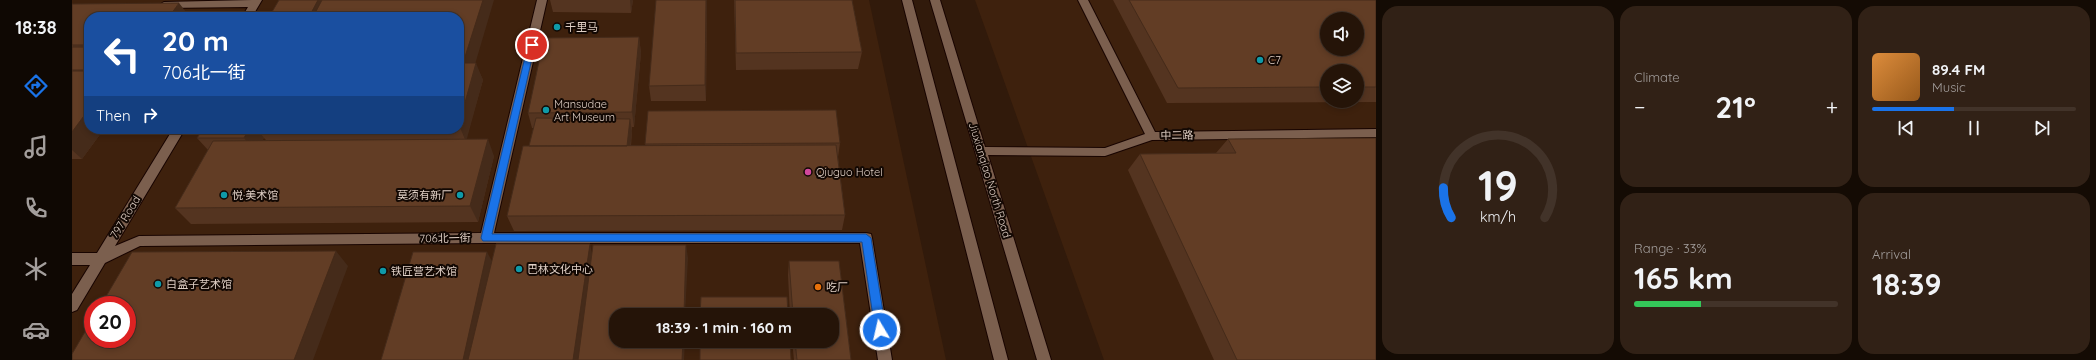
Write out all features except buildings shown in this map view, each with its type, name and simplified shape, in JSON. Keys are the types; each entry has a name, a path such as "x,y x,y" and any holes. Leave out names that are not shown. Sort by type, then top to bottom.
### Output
{"street":[{"path":"486,238 542,0"},
{"path":"907,0 1001,360"},
{"name":"Jiuxianqiao North Road","path":"935,0 1044,360"},
{"path":"1083,0 1152,136"},
{"path":"152,5 256,2"},
{"path":"250,12 256,2"},
{"name":"中二路","path":"981,151 1105,152 1152,136 1376,133"},
{"name":"797 Road","path":"72,306 176,134"},
{"name":"706北一街","path":"100,259 139,241 486,238 866,238 885,360"},
{"path":"72,259 100,259"}],"shaded area":[{"path":"72,0 869,0 946,360 72,360"},
{"path":"975,0 1376,0 1376,360 1104,360"}],"place":[{"name":"千里马","path":"557,27"},
{"name":"C7","path":"1260,60"},
{"name":"Mansudae Art Museum","path":"546,110"},
{"name":"Qiuguo Hotel","path":"808,172"},
{"name":"悦·美术馆","path":"224,195"},
{"name":"莫须有新厂","path":"460,195"},
{"name":"巴林文化中心","path":"519,269"},
{"name":"铁匠营艺术馆","path":"383,271"},
{"name":"白盒子艺术馆","path":"158,284"},
{"name":"吃厂","path":"818,287"}],"route":[{"path":"532,45 486,238 866,238 880,330"}]}
